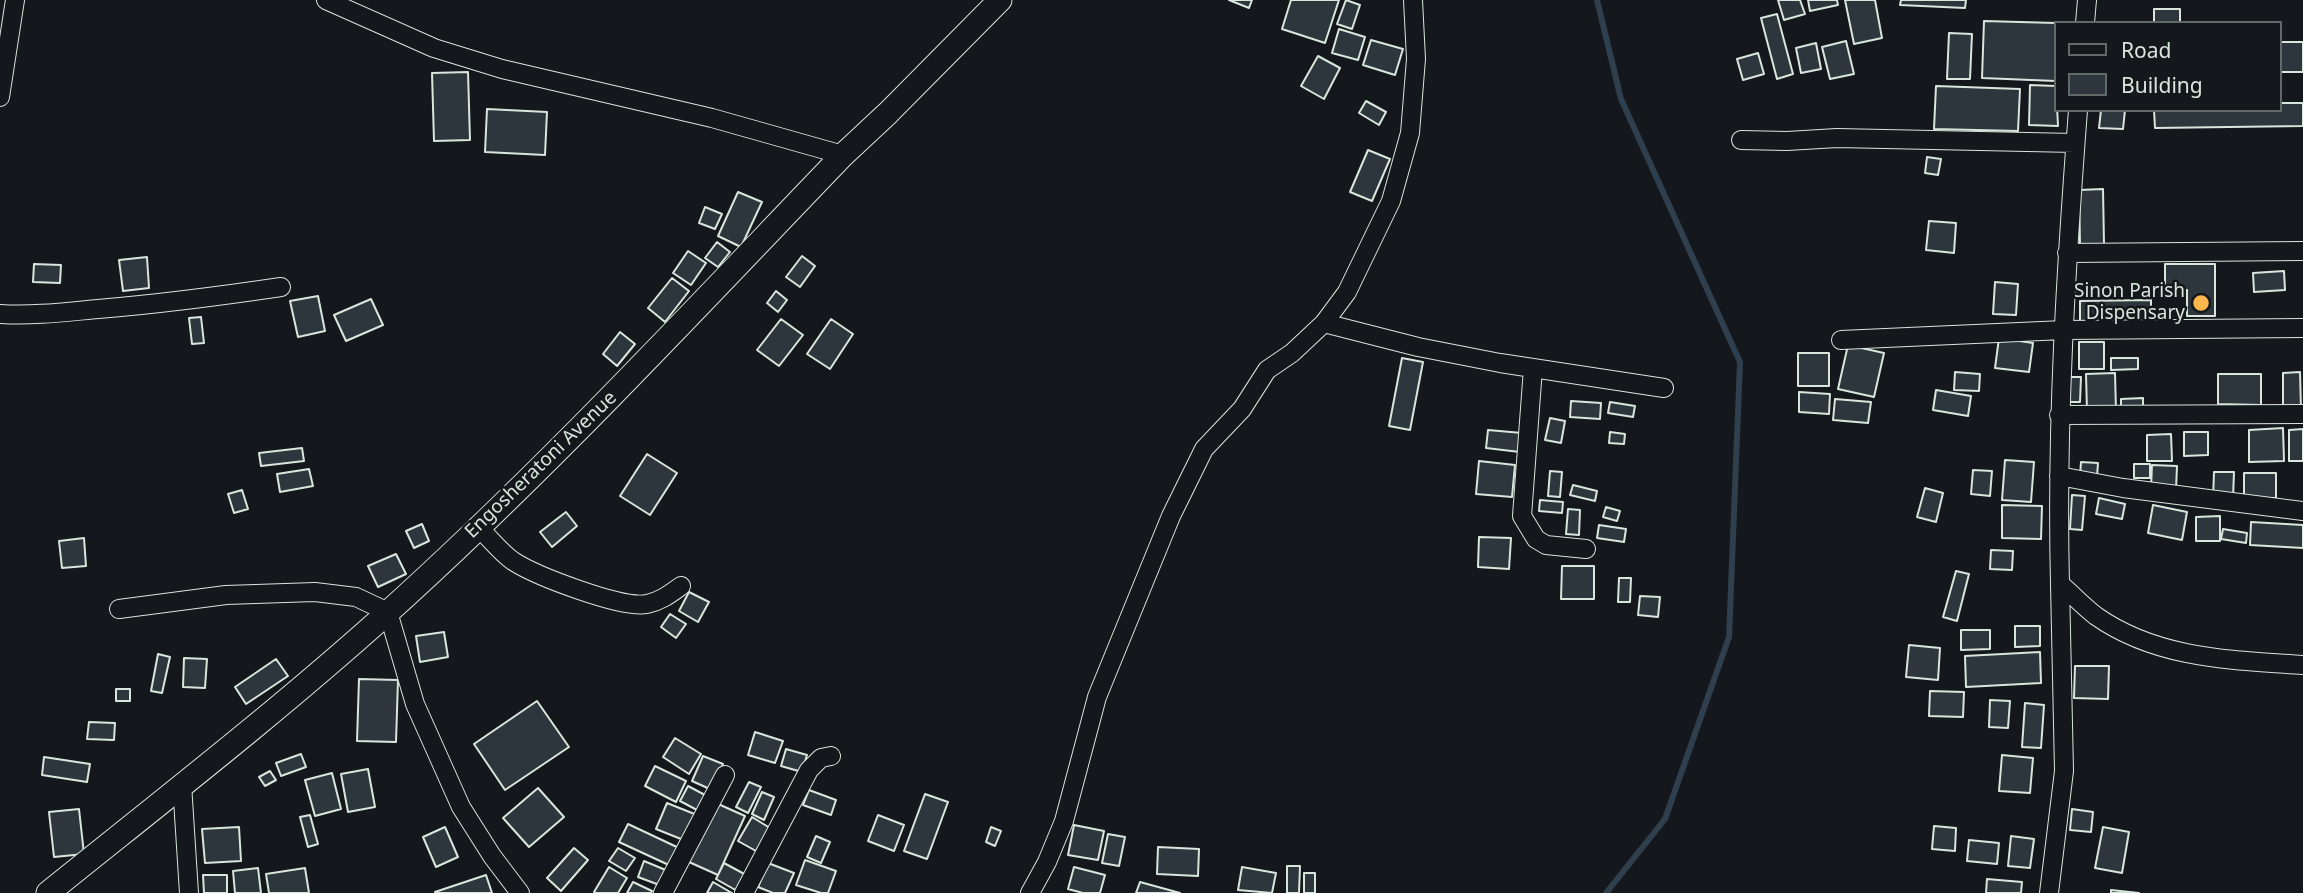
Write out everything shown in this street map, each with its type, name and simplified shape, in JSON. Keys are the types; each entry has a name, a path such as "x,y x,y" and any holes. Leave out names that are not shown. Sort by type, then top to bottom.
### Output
{"street":[{"path":"0,97 15,0"},
{"path":"326,0 434,48 502,69 712,118 843,155"},
{"name":"Engosheratoni Avenue","path":"48,893 319,673 388,612 590,419 843,155 1000,0"},
{"path":"1030,893 1047,862 1064,821 1102,685 1171,516 1204,449 1242,409 1267,370 1292,353 1324,323 1347,292 1391,201 1410,133 1416,59 1413,0"},
{"path":"2085,21 2087,0"},
{"path":"2049,893 2064,771 2059,415 2078,112"},
{"path":"1741,140 1837,138 2075,144"},
{"path":"2067,253 2303,251"},
{"path":"0,314 27,315 113,308 282,287"},
{"path":"1324,323 1418,347 1664,388"},
{"path":"1841,340 2064,330 2303,328"},
{"path":"1533,368 1522,516 1536,540 1546,545 1586,549"},
{"path":"2059,415 2303,414"},
{"path":"2059,476 2123,488 2303,511"},
{"path":"477,526 512,560 540,574 594,594 625,603 645,604 663,598 681,586"},
{"path":"2060,584 2096,616 2139,640 2217,660 2303,665"},
{"path":"119,609 226,595 315,592 356,597 388,612 415,704 461,807 492,856 520,893"},
{"path":"744,893 808,770 821,758 831,756"},
{"path":"663,893 725,775"},
{"path":"182,785 188,893"}],"building":[{"path":"1229,0 1252,0 1249,8"},
{"path":"1291,0 1339,0 1325,43 1282,29"},
{"path":"1346,0 1360,5 1352,29 1337,24"},
{"path":"1778,0 1800,0 1805,14 1784,20"},
{"path":"1808,0 1837,0 1838,5 1810,11"},
{"path":"1845,0 1875,0 1882,38 1854,44"},
{"path":"1901,0 1966,0 1965,8 1900,5"},
{"path":"2154,9 2180,9 2180,21 2154,21"},
{"path":"1777,14 1793,74 1777,79 1761,18"},
{"path":"1984,21 2054,23 2054,81 1982,78"},
{"path":"1339,29 1365,37 1358,60 1332,53"},
{"path":"1949,33 1972,34 1970,79 1947,79"},
{"path":"1371,40 1403,49 1395,75 1363,65"},
{"path":"1846,41 1854,74 1830,79 1822,47"},
{"path":"2282,42 2303,42 2303,72 2282,72"},
{"path":"1816,43 1821,69 1801,73 1796,48"},
{"path":"1758,53 1764,74 1743,80 1737,59"},
{"path":"1318,56 1340,68 1324,99 1301,86"},
{"path":"468,72 470,140 434,141 432,73"},
{"path":"2030,85 2054,86 2054,112 2057,112 2058,126 2029,125"},
{"path":"1936,86 2020,89 2018,131 1934,129"},
{"path":"1366,101 1386,112 1379,125 1359,113"},
{"path":"2282,103 2303,103 2303,126 2155,128 2154,112 2282,112"},
{"path":"487,109 547,112 545,155 485,152"},
{"path":"2101,112 2125,112 2123,129 2099,128"},
{"path":"1368,150 1390,159 1372,201 1350,192"},
{"path":"1927,157 1941,159 1938,175 1925,173"},
{"path":"2103,189 2104,244 2080,244 2079,190"},
{"path":"738,192 762,202 741,247 718,236"},
{"path":"705,207 722,214 715,229 699,223"},
{"path":"1929,221 1956,223 1954,253 1926,250"},
{"path":"717,242 730,252 718,267 705,258"},
{"path":"688,251 706,263 691,285 673,273"},
{"path":"802,256 815,266 800,287 786,277"},
{"path":"147,257 149,288 123,291 119,260"},
{"path":"34,264 61,265 60,283 33,282"},
{"name":"Sinon Parish Dispensary","path":"2165,264 2215,264 2215,316 2187,316 2187,290 2165,289"},
{"path":"2284,271 2285,290 2254,292 2253,273"},
{"path":"672,278 689,291 665,322 648,308"},
{"path":"1995,282 2018,284 2016,315 1993,314"},
{"path":"776,291 787,300 778,312 767,303"},
{"path":"318,296 325,331 298,337 290,301"},
{"path":"371,299 383,325 346,341 334,315"},
{"path":"2151,300 2151,324 2080,324 2080,301"},
{"path":"201,317 204,343 192,344 189,318"},
{"path":"781,319 803,335 779,366 757,350"},
{"path":"831,319 853,334 830,369 807,354"},
{"path":"620,332 635,344 617,366 603,354"},
{"path":"1999,338 2033,343 2029,372 1995,368"},
{"path":"2079,342 2104,342 2104,369 2079,369"},
{"path":"1848,345 1884,353 1874,397 1838,389"},
{"path":"1798,353 1829,353 1829,386 1798,386"},
{"path":"1402,358 1423,362 1410,430 1389,426"},
{"path":"2111,358 2138,358 2138,369 2111,370"},
{"path":"1955,372 1980,374 1979,391 1954,390"},
{"path":"2300,372 2301,410 2283,410 2283,373"},
{"path":"2115,373 2116,411 2087,412 2086,374"},
{"path":"2218,374 2261,374 2261,405 2218,404"},
{"path":"2068,377 2081,377 2080,402 2066,402"},
{"path":"1936,390 1971,396 1968,416 1933,410"},
{"path":"1799,392 1830,394 1829,414 1799,412"},
{"path":"2143,398 2143,411 2121,412 2121,399"},
{"path":"1835,399 1871,402 1868,423 1833,420"},
{"path":"1571,401 1601,403 1600,419 1570,417"},
{"path":"1610,402 1635,406 1633,417 1608,413"},
{"path":"1550,418 1565,421 1561,443 1545,440"},
{"path":"2283,428 2284,461 2249,462 2249,430"},
{"path":"2303,429 2303,461 2289,461 2289,430"},
{"path":"1488,430 1522,433 1520,452 1486,448"},
{"path":"1610,432 1625,434 1624,444 1609,443"},
{"path":"2184,432 2208,432 2208,455 2184,456"},
{"path":"2171,434 2172,461 2147,461 2147,435"},
{"path":"302,448 304,461 261,466 259,453"},
{"path":"647,454 677,473 650,515 620,496"},
{"path":"2005,460 2034,462 2031,502 2002,500"},
{"path":"1479,461 1515,465 1512,497 1476,494"},
{"path":"2081,462 2098,463 2097,477 2080,476"},
{"path":"2134,464 2150,464 2150,478 2134,478"},
{"path":"2152,465 2177,466 2176,490 2151,488"},
{"path":"309,469 313,486 280,492 277,474"},
{"path":"1973,470 1992,471 1990,496 1971,494"},
{"path":"1550,471 1562,472 1560,497 1548,496"},
{"path":"2214,472 2234,472 2233,499 2213,499"},
{"path":"2244,473 2276,473 2276,498 2244,498"},
{"path":"1573,485 1597,491 1595,501 1570,495"},
{"path":"1925,488 1943,493 1936,522 1917,517"},
{"path":"242,490 248,509 234,513 228,494"},
{"path":"2072,495 2085,496 2082,530 2070,529"},
{"path":"2099,498 2125,504 2122,519 2096,514"},
{"path":"1540,500 1563,502 1562,513 1539,511"},
{"path":"2002,505 2042,506 2041,539 2002,538"},
{"path":"2153,505 2187,512 2182,540 2148,533"},
{"path":"1606,507 1620,511 1617,521 1603,517"},
{"path":"1568,509 1580,510 1579,535 1566,534"},
{"path":"566,512 577,526 552,547 540,532"},
{"path":"2220,516 2220,541 2196,541 2196,517"},
{"path":"2251,522 2303,525 2303,548 2250,545"},
{"path":"422,524 429,541 414,548 406,531"},
{"path":"1599,525 1626,529 1624,542 1597,538"},
{"path":"2223,529 2247,533 2246,543 2221,539"},
{"path":"1479,537 1511,538 1509,569 1478,567"},
{"path":"84,538 86,566 62,568 59,541"},
{"path":"1991,550 2013,551 2012,570 1990,569"},
{"path":"396,554 406,574 378,587 368,566"},
{"path":"1562,566 1594,566 1594,599 1561,599"},
{"path":"1956,571 1969,574 1957,621 1943,617"},
{"path":"1619,578 1631,578 1630,602 1618,602"},
{"path":"689,592 709,602 698,622 679,611"},
{"path":"1640,596 1660,597 1658,617 1638,615"},
{"path":"670,614 686,624 676,638 661,627"},
{"path":"2015,626 2040,626 2040,646 2015,647"},
{"path":"1961,630 1990,630 1990,649 1961,650"},
{"path":"444,632 448,657 420,662 416,636"},
{"path":"1909,645 1940,648 1938,680 1906,677"},
{"path":"2040,652 2041,683 1966,687 1965,656"},
{"path":"158,654 170,657 162,693 151,691"},
{"path":"184,658 207,659 205,688 183,687"},
{"path":"276,659 288,676 246,704 235,687"},
{"path":"2075,666 2109,666 2108,699 2074,698"},
{"path":"359,679 398,680 396,742 357,741"},
{"path":"116,689 130,689 130,701 116,701"},
{"path":"1930,691 1964,692 1963,717 1929,716"},
{"path":"1990,700 2010,701 2008,728 1989,727"},
{"path":"537,701 569,747 505,790 474,744"},
{"path":"2025,703 2044,705 2041,748 2022,747"},
{"path":"89,722 115,723 114,740 87,739"},
{"path":"755,732 783,741 775,763 748,755"},
{"path":"675,738 701,754 689,774 663,757"},
{"path":"786,749 807,755 802,772 781,766"},
{"path":"301,754 306,767 281,776 276,763"},
{"path":"2002,755 2033,758 2030,793 1999,791"},
{"path":"703,756 723,764 712,790 692,781"},
{"path":"44,757 90,764 87,782 42,775"},
{"path":"655,766 686,781 676,802 645,786"},
{"path":"368,769 375,807 348,812 341,774"},
{"path":"270,771 276,780 265,786 259,777"},
{"path":"332,773 341,809 315,816 305,780"},
{"path":"749,782 761,787 748,813 736,807"},
{"path":"688,786 705,795 697,810 680,801"},
{"path":"538,788 564,817 529,847 503,818"},
{"path":"809,790 836,800 831,815 803,805"},
{"path":"762,792 774,797 764,820 752,814"},
{"path":"925,794 948,802 927,859 904,851"},
{"path":"667,803 697,815 686,841 656,829"},
{"path":"716,803 745,816 718,875 689,862"},
{"path":"79,809 84,854 54,857 49,812"},
{"path":"2072,809 2093,812 2091,832 2070,830"},
{"path":"310,815 318,844 308,847 300,817"},
{"path":"878,815 904,825 894,851 868,841"},
{"path":"752,817 770,828 756,851 738,841"},
{"path":"628,824 679,848 671,866 619,842"},
{"path":"1074,825 1104,831 1098,860 1068,855"},
{"path":"1934,826 1956,828 1955,851 1932,849"},
{"path":"239,827 241,861 205,863 202,829"},
{"path":"445,827 458,857 436,867 423,837"},
{"path":"991,827 1001,831 995,846 986,842"},
{"path":"2103,827 2129,832 2122,873 2095,868"},
{"path":"1108,834 1125,837 1119,866 1102,863"},
{"path":"816,836 830,842 821,863 807,857"},
{"path":"2011,836 2034,839 2030,868 2008,866"},
{"path":"1969,840 1999,843 1997,864 1967,861"},
{"path":"1158,847 1199,849 1198,876 1157,874"},
{"path":"574,848 588,860 561,891 547,878"},
{"path":"618,848 635,858 626,871 609,861"},
{"path":"805,860 836,871 828,893 796,885"},
{"path":"644,861 668,871 662,886 638,877"},
{"path":"724,863 748,876 739,892 716,879"},
{"path":"768,863 794,873 785,893 773,893 758,887"},
{"path":"1287,866 1300,866 1299,893 1287,893"},
{"path":"609,867 627,878 618,893 594,892"},
{"path":"1074,867 1105,875 1100,893 1083,893 1068,889"},
{"path":"1242,867 1276,873 1272,893 1238,890"},
{"path":"258,868 261,893 235,893 233,871"},
{"path":"305,868 309,893 269,893 266,874"},
{"path":"1304,873 1315,873 1315,893 1304,893"},
{"path":"203,875 227,875 227,893 204,893"},
{"path":"486,875 492,893 435,892"},
{"path":"1987,879 2022,882 2021,893 1986,893"},
{"path":"633,882 652,891 651,893 627,893"},
{"path":"713,882 732,893 707,893"},
{"path":"1140,882 1180,893 1136,893"},
{"path":"2111,890 2139,893 2111,893"}],"waterway":[{"path":"1597,0 1621,99 1740,362 1729,637 1665,819 1606,893"}],"place":[{"name":"Sinon Parish Dispensary","path":"2201,303"}]}
